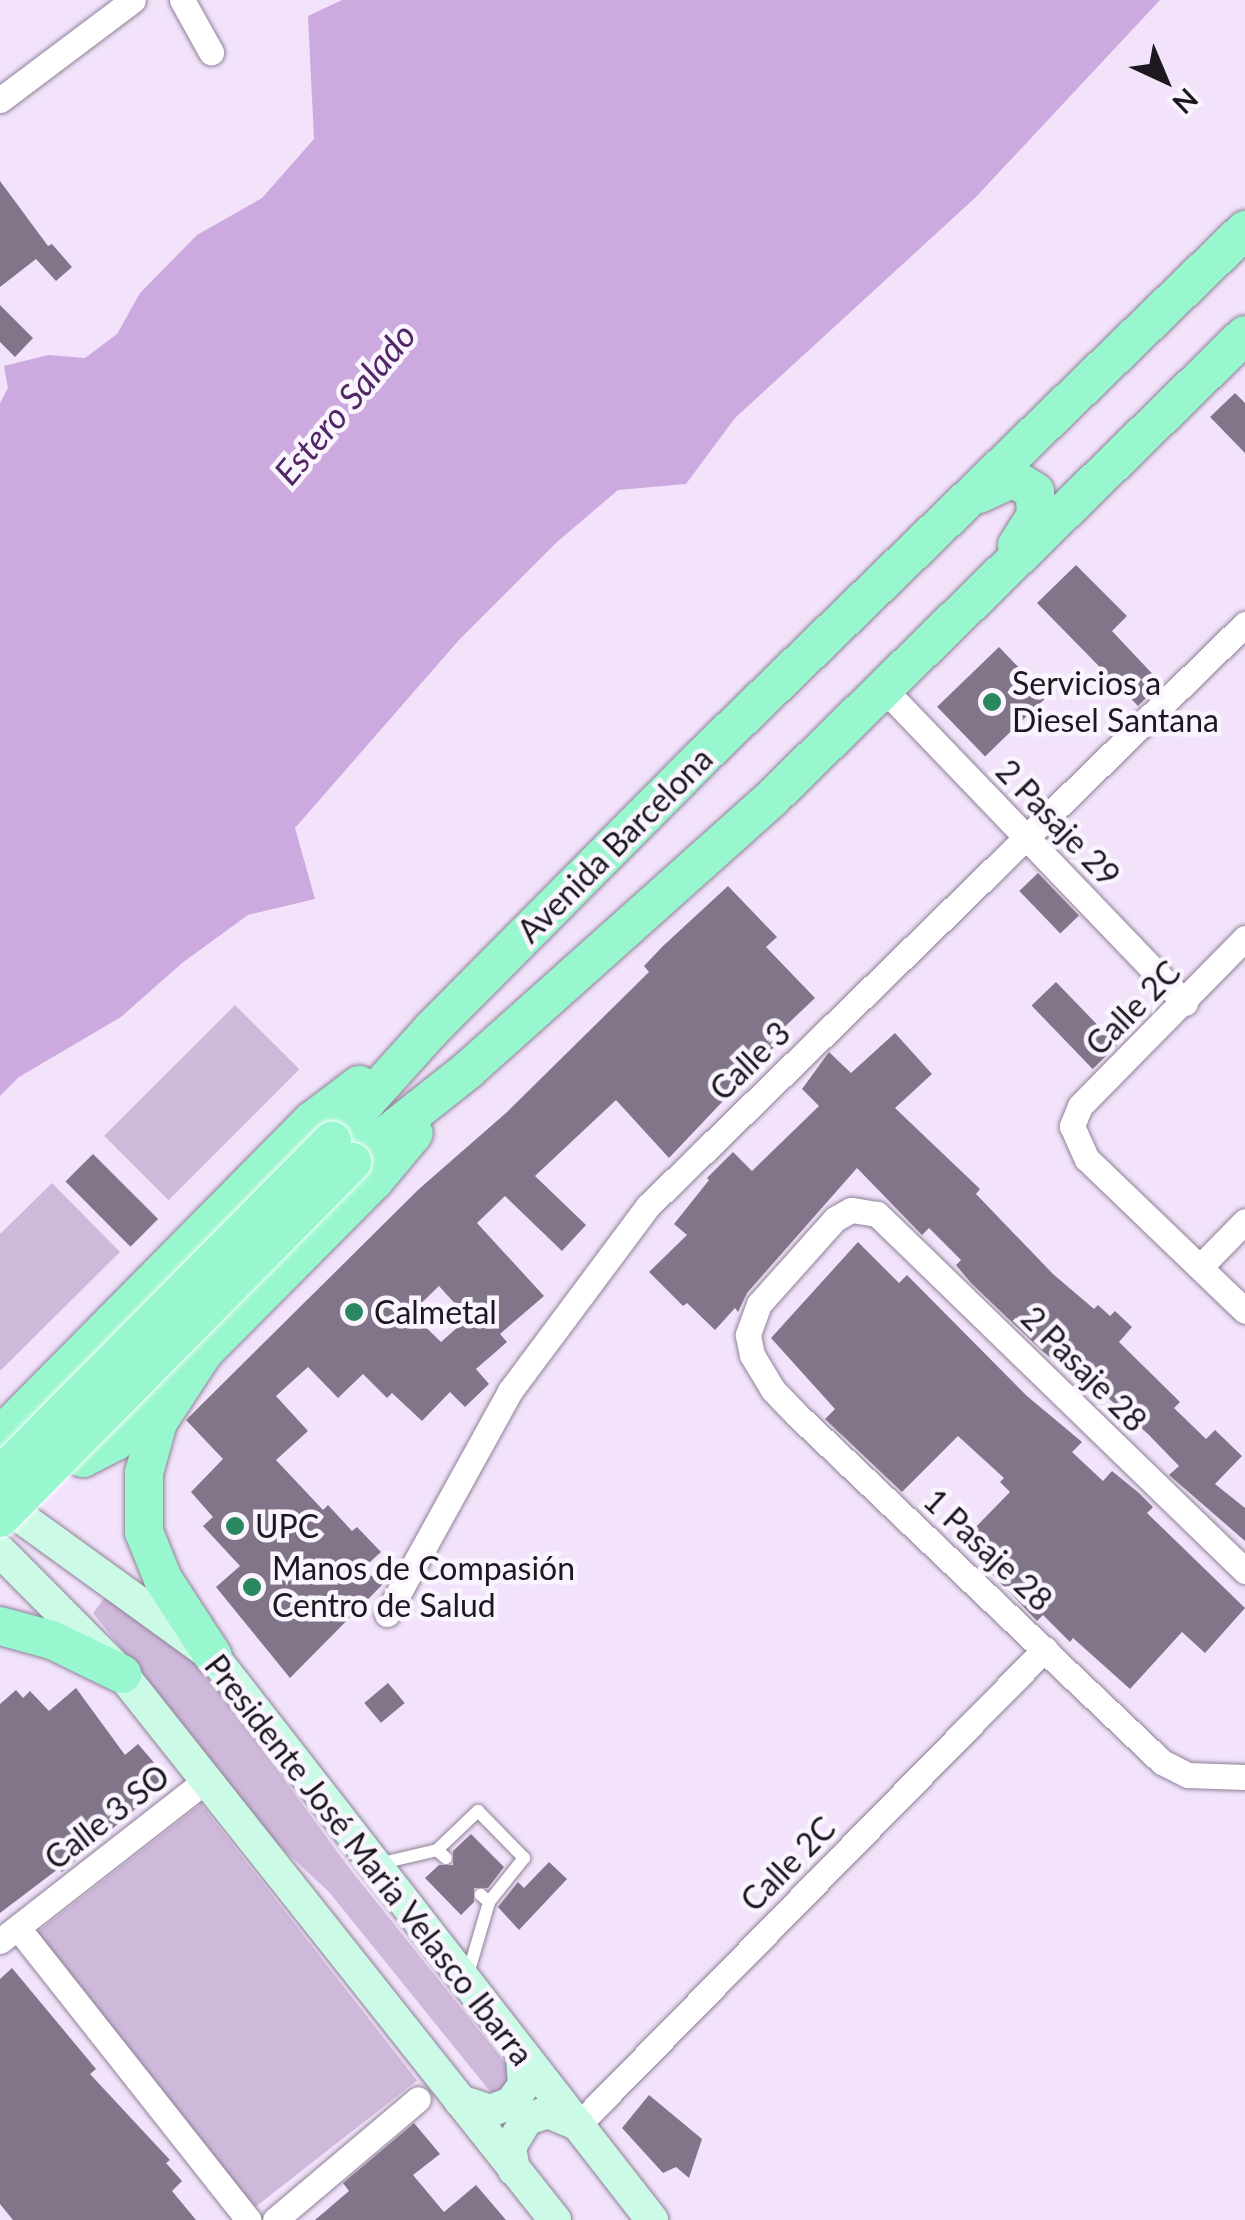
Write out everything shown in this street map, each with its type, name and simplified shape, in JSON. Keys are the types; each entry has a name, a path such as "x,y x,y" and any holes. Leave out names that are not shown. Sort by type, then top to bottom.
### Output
{"main road":[{"name":"Avenida Barcelona","path":"0,1518 342,1150 432,1029 947,517 1245,230"},
{"name":"Avenida Barcelona","path":"0,1476 342,1150 468,1070 771,799 1245,336"},
{"path":"947,517 1004,480 1022,481 1035,492 1036,515 995,577"},
{"path":"0,1436 313,1120 432,1029"},
{"path":"54,1382 43,1400 39,1425 56,1448 83,1458 115,1442 374,1181 468,1070"},
{"path":"204,1352 158,1422 140,1506 144,1532 162,1578 213,1656"},
{"name":"Presidente José Maria Velasco Ibarra","path":"0,1502 213,1656 652,2220"},
{"path":"0,1551 122,1674 556,2220"},
{"path":"0,1626 52,1640 122,1674"},
{"path":"460,2101 480,2110 510,2103 524,2085 522,2053"},
{"path":"514,2170 510,2147 527,2119 559,2113 578,2125"}],"street":[{"path":"0,100 133,0"},
{"path":"182,0 212,52"},
{"name":"Calle 3","path":"388,1614 510,1391 648,1206 1245,624"},
{"name":"2 Pasaje 29","path":"884,689 1185,1003"},
{"name":"Calle 2C","path":"1200,1267 1088,1159 1072,1126 1080,1106 1245,938"},
{"name":"1 Pasaje 28","path":"878,1214 851,1210 819,1233 759,1304 748,1335 752,1355 774,1390 1162,1762 1188,1775 1214,1779 1245,1777"},
{"name":"2 Pasaje 28","path":"878,1214 1245,1571"},
{"path":"1245,1220 1200,1267 1245,1311"},
{"name":"Calle 2C","path":"578,2125 1046,1649"},
{"name":"Calle 3 SO","path":"9,1934 206,1780"},
{"path":"9,1934 248,2220"},
{"path":"275,2220 418,2099"}],"lane":[{"path":"372,1865 441,1854 478,1811 524,1858 485,1899 466,1981"}],"shaded area":[{"path":"235,1005 299,1069 169,1200 104,1136"},
{"path":"52,1183 120,1252 0,1371 0,1234"},
{"path":"108,1593 189,1657 214,1684 350,1869 514,2074 514,2081 495,2094 488,2089 329,1892 273,1840 93,1613"},
{"path":"201,1804 417,2081 251,2210 35,1934"}],"water":[{"name":"Estero Salado","path":"342,0 1160,0 976,197 735,418 686,484 618,490 557,542 459,640 295,828 315,899 248,915 182,963 121,1017 19,1077 0,1096 0,403 8,388 4,366 48,355 85,358 117,334 140,293 197,235 262,198 314,139 308,16"}],"building":[{"path":"0,181 48,246 52,244 72,267 56,281 36,259 0,287"},
{"path":"0,305 33,338 15,357 0,342"},
{"path":"1235,393 1245,403 1245,453 1210,417"},
{"path":"1076,565 1127,616 1112,631 1161,683 1138,706 1037,603"},
{"name":"Servicios a Diesel Santana","path":"999,647 1047,697 985,756 937,707"},
{"path":"1038,873 1079,915 1060,934 1019,891"},
{"path":"728,886 777,937 766,947 815,998 775,1036 780,1041 669,1158 616,1100 535,1176 586,1225 562,1251 505,1196 477,1223 544,1296 500,1334 507,1342 476,1369 489,1384 465,1407 450,1392 422,1421 392,1393 387,1398 363,1374 338,1398 308,1367 276,1396 308,1431 276,1460 323,1510 328,1505 352,1531 357,1527 381,1552 361,1570 384,1583 290,1678 216,1587 240,1566 203,1526 213,1517 191,1492 223,1459 186,1420 419,1189 506,1113 649,972 644,966","holes":["439,1286 468,1318 441,1342 411,1313"]},
{"path":"1056,982 1117,1045 1093,1069 1032,1006"},
{"path":"895,1033 932,1074 895,1108 980,1189 976,1194 1053,1274 1094,1309 1098,1305 1110,1316 1115,1311 1132,1327 1119,1342 1180,1402 1174,1408 1206,1439 1215,1430 1242,1456 1215,1484 1245,1508 1245,1541 1169,1475 1179,1466 1149,1435 1105,1395 1101,1399 1041,1350 971,1283 956,1265 961,1260 929,1228 922,1235 857,1168 747,1293 738,1312 735,1308 715,1330 687,1303 683,1306 649,1272 687,1235 674,1224 707,1178 733,1152 752,1171 819,1106 802,1089 829,1052 851,1073"},
{"path":"93,1154 158,1219 130,1247 65,1182"},
{"path":"858,1242 899,1283 907,1275 1027,1396 1082,1442 1072,1452 1103,1481 1112,1471 1139,1493 1153,1507 1147,1513 1245,1608 1205,1653 1182,1632 1130,1689 1073,1638 1070,1642 1043,1615 1037,1621 990,1572 998,1565 968,1535 1010,1492 1000,1482 1004,1478 958,1436 902,1492 825,1419 835,1409 771,1338"},
{"path":"388,1683 405,1703 381,1723 364,1703"},
{"path":"76,1688 125,1755 138,1744 169,1780 62,1872 58,1869 0,1913 0,1704 16,1690 23,1698 30,1691 49,1711"},
{"path":"471,1834 504,1867 488,1888 474,1888 474,1902 461,1915 425,1878 439,1865 453,1865 453,1851"},
{"path":"549,1862 567,1879 519,1930 498,1907 518,1882 524,1888"},
{"path":"12,1968 96,2069 90,2074 170,2160 166,2163 182,2181 172,2191 196,2220 13,2220 0,2204 0,1979"},
{"path":"649,2095 702,2139 689,2178 676,2167 663,2173 622,2128"},
{"path":"414,2123 440,2154 413,2175 444,2212 476,2185 506,2220 315,2220 349,2191 343,2183"}],"place":[{"name":"Servicios a Diesel Santana","path":"992,702"},
{"name":"Calmetal","path":"354,1312"},
{"name":"UPC","path":"235,1526"},
{"name":"Manos de Compasión Centro de Salud","path":"252,1587"}]}
